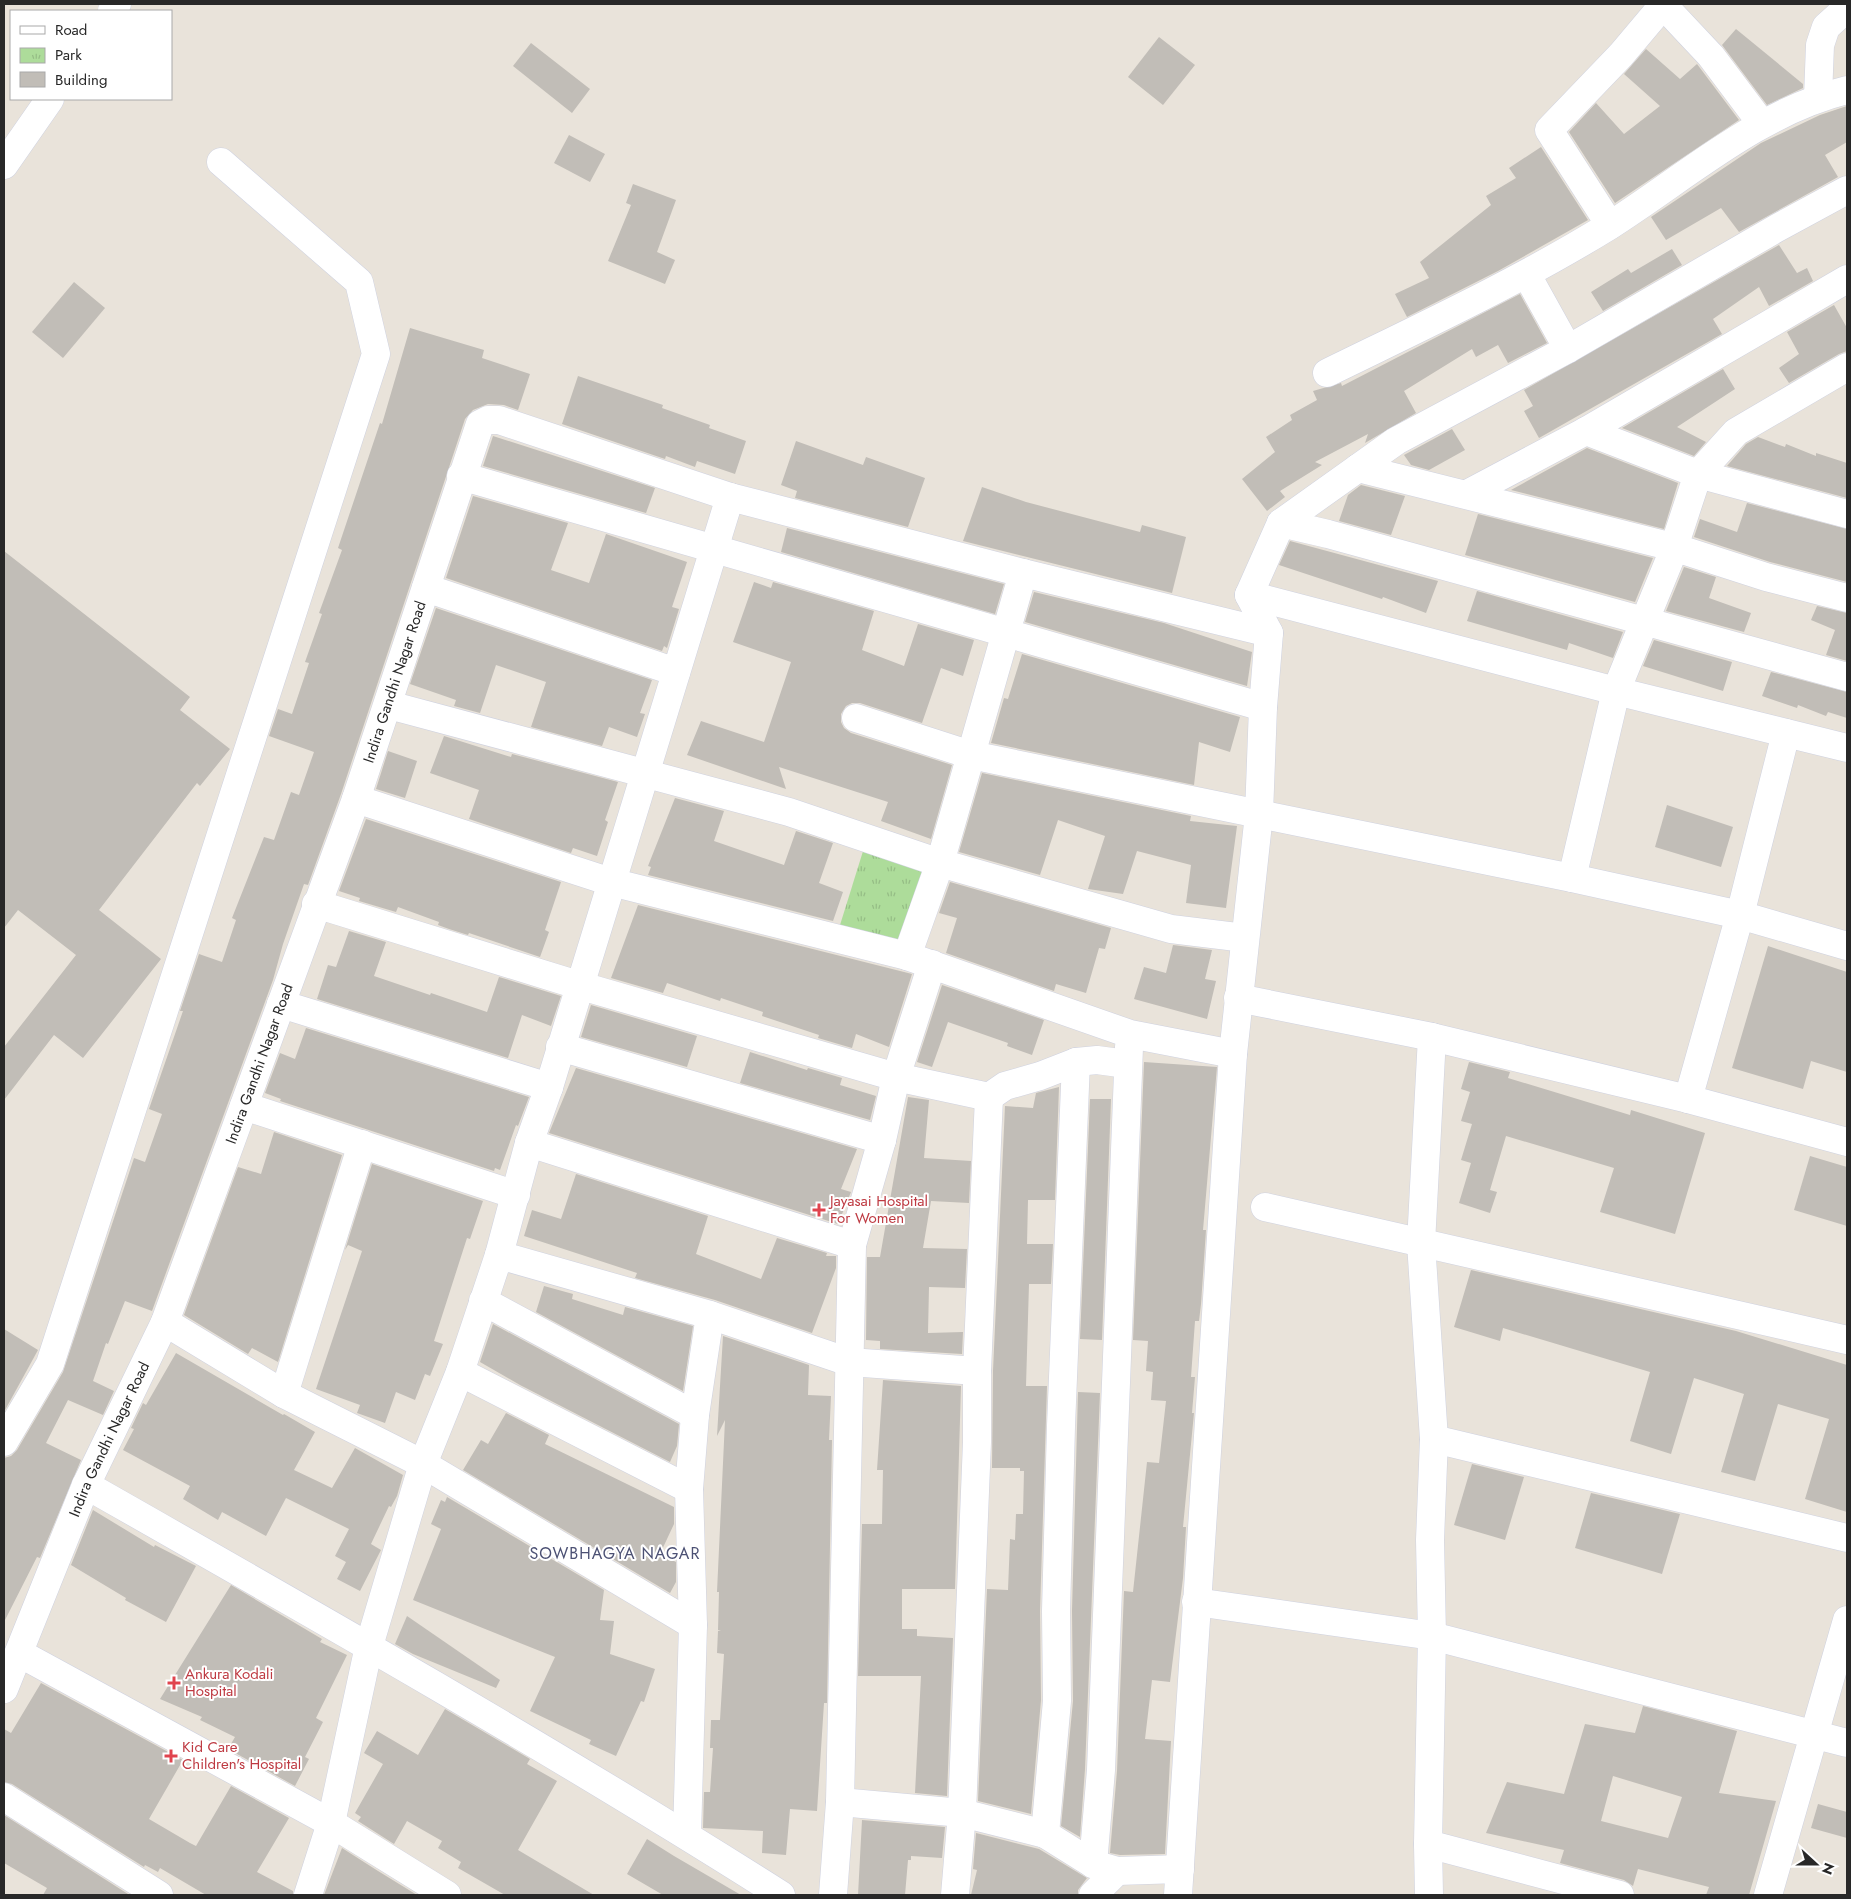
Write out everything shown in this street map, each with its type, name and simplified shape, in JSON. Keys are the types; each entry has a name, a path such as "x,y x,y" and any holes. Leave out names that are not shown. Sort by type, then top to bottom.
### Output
{"street":[{"path":"1610,225 1549,130 1621,55 1663,4 1711,56 1762,124"},
{"path":"1818,97 1820,45 1826,28 1847,8"},
{"path":"1327,373 1527,275 1610,225 1762,124 1818,97 1847,90"},
{"path":"4,164 49,100"},
{"path":"4,1442 50,1364 376,354 359,282 221,162"},
{"path":"1249,594 1281,523 1396,441 1568,348 1847,190"},
{"path":"1527,275 1568,348"},
{"path":"1467,494 1586,431 1847,279"},
{"path":"1572,878 1616,691 1646,621 1698,474 1736,432 1847,367"},
{"name":"Indira Gandhi Nagar Road","path":"4,1688 86,1485 164,1322 356,799 461,476 480,424 488,420 500,420 730,497"},
{"path":"1586,431 1698,474 1847,514"},
{"path":"1358,468 1673,547 1766,577 1847,598"},
{"path":"461,476 1263,707"},
{"path":"308,1895 331,1823 369,1646 423,1464 460,1372 499,1255 529,1143 549,1087 578,986 730,497 1024,573 1269,633"},
{"path":"1281,523 1328,534 1847,677"},
{"path":"832,1895 840,1802 852,1245 882,1140 940,863 1024,573"},
{"path":"426,588 676,672"},
{"path":"840,1802 962,1813 1045,1834 1105,1868 1179,1882 1233,1054 1259,814 1263,707 1269,633 1249,594"},
{"path":"1249,594 1616,691 1847,748"},
{"path":"388,705 789,812 940,863 1172,929 1245,938"},
{"path":"856,718 970,755 1572,878 1740,915 1847,946"},
{"path":"1688,1099 1740,915 1786,733"},
{"path":"356,799 611,882 919,960 1130,1034 1233,1054"},
{"path":"316,904 578,986 896,1076 989,1097 1005,1086 1040,1076 1076,1062 1097,1060 1127,1064"},
{"path":"1238,998 1432,1038 1688,1099 1847,1142"},
{"path":"281,1004 549,1087"},
{"path":"1093,1895 1105,1868 1101,1770 1127,1064 1130,1034"},
{"path":"1429,1895 1428,1844 1432,1636 1430,1540 1434,1438 1421,1243 1432,1038"},
{"path":"560,1047 882,1140"},
{"path":"1045,1834 1057,1701 1056,1611 1060,1446 1076,1062"},
{"path":"954,1895 962,1813 977,1442 977,1370 989,1097"},
{"path":"244,1106 516,1195"},
{"path":"529,1143 852,1245"},
{"path":"284,1394 362,1144"},
{"path":"1266,1207 1847,1340"},
{"path":"499,1255 710,1316 849,1362 977,1370"},
{"path":"483,1301 695,1416"},
{"path":"687,1835 693,1625 688,1490 695,1416 710,1316"},
{"path":"164,1322 284,1394 423,1464 693,1625"},
{"path":"460,1372 688,1490"},
{"path":"1434,1438 1847,1538"},
{"path":"86,1485 369,1646 687,1835 781,1895"},
{"path":"1196,1602 1432,1636 1847,1743"},
{"path":"1768,1895 1847,1620"},
{"path":"19,1653 331,1823 447,1895"},
{"path":"4,1797 159,1895"},
{"path":"1428,1844 1620,1895"}],"green space":[{"path":"864,848 924,867 900,944 840,925"}],"building":[{"path":"1736,29 1803,84 1803,88 1767,105 1722,45"},
{"path":"1159,37 1195,65 1163,105 1128,77"},
{"path":"531,43 590,89 572,113 513,66"},
{"path":"1646,49 1680,79 1697,64 1739,120 1615,203 1569,132 1596,103 1624,134 1660,106 1624,74"},
{"path":"1847,106 1847,142 1825,155 1838,177 1739,232 1721,208 1666,240 1651,217 1761,143 1820,115"},
{"path":"569,135 605,154 590,182 554,163"},
{"path":"1541,147 1588,220 1498,271 1407,317 1395,294 1429,278 1420,262 1491,205 1486,196 1516,178 1509,168"},
{"path":"633,184 676,200 657,252 675,260 665,284 608,261 631,205 626,203"},
{"path":"1779,245 1797,273 1807,268 1813,281 1769,306 1759,287 1713,319 1722,334 1539,438 1524,411 1533,406 1524,390"},
{"path":"1672,249 1682,265 1603,311 1591,292 1628,269 1631,273"},
{"path":"74,282 105,308 63,358 32,332"},
{"path":"1520,294 1547,343 1508,363 1498,345 1476,357 1472,349 1404,391 1416,413 1365,443 1368,434 1315,462 1322,465 1280,491 1285,497 1267,511 1242,479 1275,452 1266,437 1292,420 1290,415 1317,400 1313,391 1341,383 1342,386"},
{"path":"1834,305 1847,328 1847,351 1789,383 1779,368 1799,354 1787,332"},
{"path":"410,328 484,350 482,358 530,374 518,410 504,405 488,404 473,410 465,419 341,794 308,885 304,884 283,944 273,980 152,1311 125,1301 108,1344 106,1343 93,1381 114,1391 103,1415 68,1400 46,1443 81,1460 40,1558 37,1557 4,1622 4,1458 11,1456 17,1450 63,1372 134,1158 145,1162 162,1114 149,1109 183,1011 180,1011 199,954 222,962 236,920 232,918 264,837 274,840 291,792 299,795 314,752 269,736 278,709 292,714 309,663 305,662 322,614 319,613 342,550 338,548 380,423 382,424"},
{"path":"1723,369 1735,389 1677,427 1706,442 1694,456 1622,428"},
{"path":"578,376 663,405 662,408 710,425 709,428 746,441 735,474 697,461 695,467 666,456 665,459 562,424"},
{"path":"1452,429 1465,450 1429,470 1411,465 1404,455"},
{"path":"493,436 655,488 646,513 483,466"},
{"path":"1758,437 1785,447 1786,444 1816,456 1816,453 1847,463 1847,498 1727,466 1746,444"},
{"path":"796,441 863,465 866,457 925,478 908,527 795,498 797,491 781,485"},
{"path":"1587,448 1678,483 1664,529 1511,490"},
{"path":"1361,485 1405,496 1391,535 1339,521 1348,495"},
{"path":"982,487 1026,502 1140,532 1142,525 1186,537 1172,593 963,541"},
{"path":"473,496 568,523 551,570 589,583 606,534 687,562 672,607 679,609 667,648 664,646 662,651 446,578"},
{"path":"1747,503 1847,529 1847,582 1770,562 1694,537 1700,519 1737,532"},
{"path":"1478,514 1653,558 1635,602 1465,555"},
{"path":"787,528 1004,584 995,614 781,552"},
{"path":"1290,541 1438,581 1426,613 1383,597 1382,599 1279,565"},
{"path":"4,551 190,697 180,710 230,749 200,786 197,783 99,910 161,959 83,1058 54,1035 4,1100 4,1047 76,955 18,910 4,928"},
{"path":"1684,567 1716,577 1709,598 1751,613 1744,632 1666,611"},
{"path":"754,582 771,588 773,582 874,611 862,650 904,666 918,624 974,640 963,676 941,668 922,723 860,703 852,703 846,706 841,714 841,722 844,728 851,733 952,765 931,839 881,821 888,802 779,767 786,789 687,755 701,721 764,742 791,662 733,642"},
{"path":"1477,591 1623,632 1613,658 1569,643 1567,650 1467,621"},
{"path":"1034,592 1164,623 1252,652 1247,686 1025,622"},
{"path":"1817,606 1847,613 1847,661 1826,655 1835,630 1811,620"},
{"path":"436,608 652,680 640,713 645,714 637,737 609,727 602,746 531,727 546,682 496,665 480,713 454,706 456,700 410,684"},
{"path":"1654,640 1732,662 1723,691 1643,666"},
{"path":"1022,654 1240,717 1230,752 1199,742 1194,785 991,743 1004,698 1008,699"},
{"path":"1771,672 1847,692 1847,718 1828,712 1826,716 1798,705 1797,708 1762,696"},
{"path":"444,736 511,757 512,754 618,782 605,820 608,822 597,856 573,848 571,853 469,819 479,790 430,773"},
{"path":"388,751 417,761 405,798 376,789"},
{"path":"982,773 1191,816 1190,821 1237,826 1226,908 1186,903 1191,865 1137,851 1123,894 1088,889 1105,836 1058,820 1040,875 959,852"},
{"path":"675,798 724,811 714,841 784,865 796,831 833,843 819,883 843,892 833,921 648,875 651,867 648,866"},
{"path":"1667,805 1733,827 1721,867 1655,847"},
{"path":"366,819 561,882 545,930 549,932 540,957 469,933 468,935 449,929 438,925 439,922 398,907 396,912 359,901 360,898 339,891"},
{"path":"950,882 1111,928 1105,949 1099,948 1086,993 1056,984 1054,991 946,953 957,918 939,913"},
{"path":"638,905 912,974 889,1047 856,1034 852,1048 818,1038 819,1035 762,1016 763,1012 721,998 720,1001 667,983 663,993 611,978"},
{"path":"349,931 386,942 374,976 430,995 431,993 487,1012 499,977 561,996 551,1026 522,1015 508,1058 317,999 328,965 336,967"},
{"path":"1173,945 1212,950 1205,979 1216,981 1207,1019 1134,999 1144,967 1166,973"},
{"path":"1768,946 1847,972 1847,1072 1811,1061 1803,1089 1732,1068"},
{"path":"942,985 1044,1020 1032,1055 1007,1046 1008,1043 948,1022 932,1067 917,1062"},
{"path":"591,1005 697,1036 687,1067 581,1037"},
{"path":"306,1028 529,1097 518,1126 516,1125 500,1170 495,1168 494,1171 280,1101 281,1099 265,1093 280,1053 295,1059"},
{"path":"750,1052 807,1070 808,1068 842,1078 840,1085 876,1096 870,1120 740,1083"},
{"path":"1144,1062 1217,1067 1203,1230 1206,1230 1201,1304 1199,1321 1195,1321 1191,1377 1195,1377 1192,1413 1194,1413 1183,1527 1186,1527 1183,1578 1170,1682 1152,1680 1145,1739 1171,1741 1165,1854 1120,1855 1110,1853 1117,1771 1124,1591 1133,1592 1147,1462 1159,1463 1166,1401 1151,1400 1153,1372 1146,1371 1148,1341 1133,1340"},
{"path":"1469,1062 1510,1072 1508,1078 1630,1115 1631,1110 1705,1133 1675,1234 1600,1212 1614,1168 1506,1136 1490,1190 1497,1192 1490,1213 1459,1203 1471,1163 1461,1160 1472,1124 1461,1121 1470,1092 1461,1089"},
{"path":"576,1068 857,1149 841,1189 851,1192 838,1224 549,1133"},
{"path":"1059,1087 1055,1200 1028,1200 1027,1244 1053,1244 1051,1284 1029,1284 1026,1386 1047,1386 1040,1611 1041,1700 1031,1814 978,1801 987,1589 1008,1590 1010,1539 1015,1540 1016,1514 1023,1514 1024,1471 1020,1471 1020,1468 992,1468 993,1371 1005,1106 1033,1108 1036,1093"},
{"path":"908,1097 929,1100 924,1158 971,1161 969,1203 931,1201 923,1248 967,1249 965,1288 929,1287 928,1333 963,1332 962,1354 880,1349 880,1341 866,1340 867,1257 880,1257"},
{"path":"1090,1099 1111,1099 1102,1340 1080,1339"},
{"path":"274,1132 342,1155 278,1362 252,1348 248,1354 184,1315 238,1167 261,1174"},
{"path":"1810,1156 1847,1167 1847,1226 1794,1210"},
{"path":"372,1164 483,1201 470,1239 467,1238 434,1341 443,1344 430,1376 425,1374 415,1400 396,1392 385,1423 357,1413 360,1405 316,1389 362,1251 348,1245 345,1250"},
{"path":"576,1174 708,1216 696,1254 761,1279 777,1238 827,1253 826,1256 836,1256 836,1268 812,1333 715,1300 635,1278 637,1273 524,1236 532,1210 561,1219"},
{"path":"1471,1270 1736,1331 1847,1365 1847,1512 1805,1499 1829,1419 1778,1404 1755,1481 1721,1472 1744,1394 1694,1378 1671,1454 1630,1441 1650,1372 1503,1328 1500,1341 1454,1327"},
{"path":"544,1286 573,1294 572,1299 623,1315 625,1307 693,1326 683,1391 536,1312"},
{"path":"493,1324 679,1424 677,1446 670,1462 520,1385 480,1362"},
{"path":"4,1329 38,1350 4,1412"},
{"path":"723,1336 809,1365 808,1395 831,1396 829,1440 832,1440 827,1703 824,1703 817,1811 790,1809 786,1855 762,1853 763,1831 703,1828 704,1792 710,1792 713,1748 710,1748 711,1720 720,1720 724,1654 717,1653 718,1631 721,1631 718,1630 719,1592 717,1592 725,1420 717,1436"},
{"path":"176,1353 315,1432 294,1470 332,1488 355,1448 403,1475 397,1496 391,1507 389,1506 371,1544 381,1550 360,1591 337,1579 346,1562 335,1556 349,1529 286,1498 266,1536 222,1512 218,1520 183,1499 190,1486 123,1450 134,1429 131,1428 143,1403 146,1405"},
{"path":"883,1380 961,1386 955,1589 902,1589 902,1629 917,1629 917,1636 953,1638 947,1796 915,1793 921,1676 858,1676 862,1524 882,1524 883,1470 877,1470"},
{"path":"1078,1392 1100,1393 1085,1769 1080,1837 1061,1826 1073,1701 1072,1611"},
{"path":"506,1413 549,1435 545,1444 674,1507 674,1524 660,1554 676,1562 676,1582 670,1593 463,1470 481,1440 488,1444"},
{"path":"1472,1464 1524,1477 1505,1540 1454,1525"},
{"path":"1591,1493 1680,1514 1662,1574 1575,1548"},
{"path":"447,1497 604,1590 600,1620 614,1621 610,1654 655,1669 644,1702 641,1701 616,1756 589,1744 591,1740 530,1711 555,1657 413,1600 441,1529 431,1524 441,1500 445,1502"},
{"path":"93,1510 154,1547 155,1545 196,1566 166,1622 125,1600 126,1598 71,1565"},
{"path":"231,1585 322,1639 320,1642 347,1655 316,1718 323,1722 305,1757 309,1759 295,1786 228,1749 235,1737 200,1720 202,1717 160,1699"},
{"path":"407,1616 500,1680 496,1688 413,1654 395,1644"},
{"path":"41,1683 183,1760 149,1819 190,1843 196,1846 231,1786 289,1818 257,1872 293,1891 293,1895 206,1895 160,1868 158,1872 145,1865 144,1867 12,1784 4,1782 4,1729 11,1733"},
{"path":"1643,1706 1737,1731 1719,1793 1776,1801 1749,1895 1706,1895 1709,1887 1638,1869 1633,1886 1624,1880 1560,1863 1564,1850 1486,1833 1507,1782 1564,1794 1585,1724 1635,1733","holes":["1613,1776 1682,1797 1668,1838 1601,1821"]},
{"path":"445,1709 530,1759 527,1764 557,1781 518,1850 594,1895 505,1895 458,1868 461,1862 438,1848 442,1841 407,1821 394,1844 358,1821 361,1817 355,1813 383,1764 364,1753 377,1731 418,1755"},
{"path":"1818,1804 1847,1812 1847,1838 1811,1828"},
{"path":"4,1815 128,1895 43,1895 47,1888 4,1863"},
{"path":"862,1820 945,1827 942,1858 911,1856 911,1860 908,1860 905,1895 858,1895"},
{"path":"976,1833 1039,1849 1087,1878 1078,1890 1078,1895 971,1895 977,1870 973,1869"},
{"path":"647,1839 741,1895 663,1895 627,1874"},
{"path":"342,1848 378,1871 417,1895 324,1895"}],"place":[{"name":"Jayasai Hospital For Women","path":"819,1210"},
{"name":"Ankura Kodali Hospital","path":"174,1683"},
{"name":"Kid Care Children's Hospital","path":"171,1756"}],"district":[{"name":"SOWBHAGYA NAGAR","path":"615,1553"}]}
